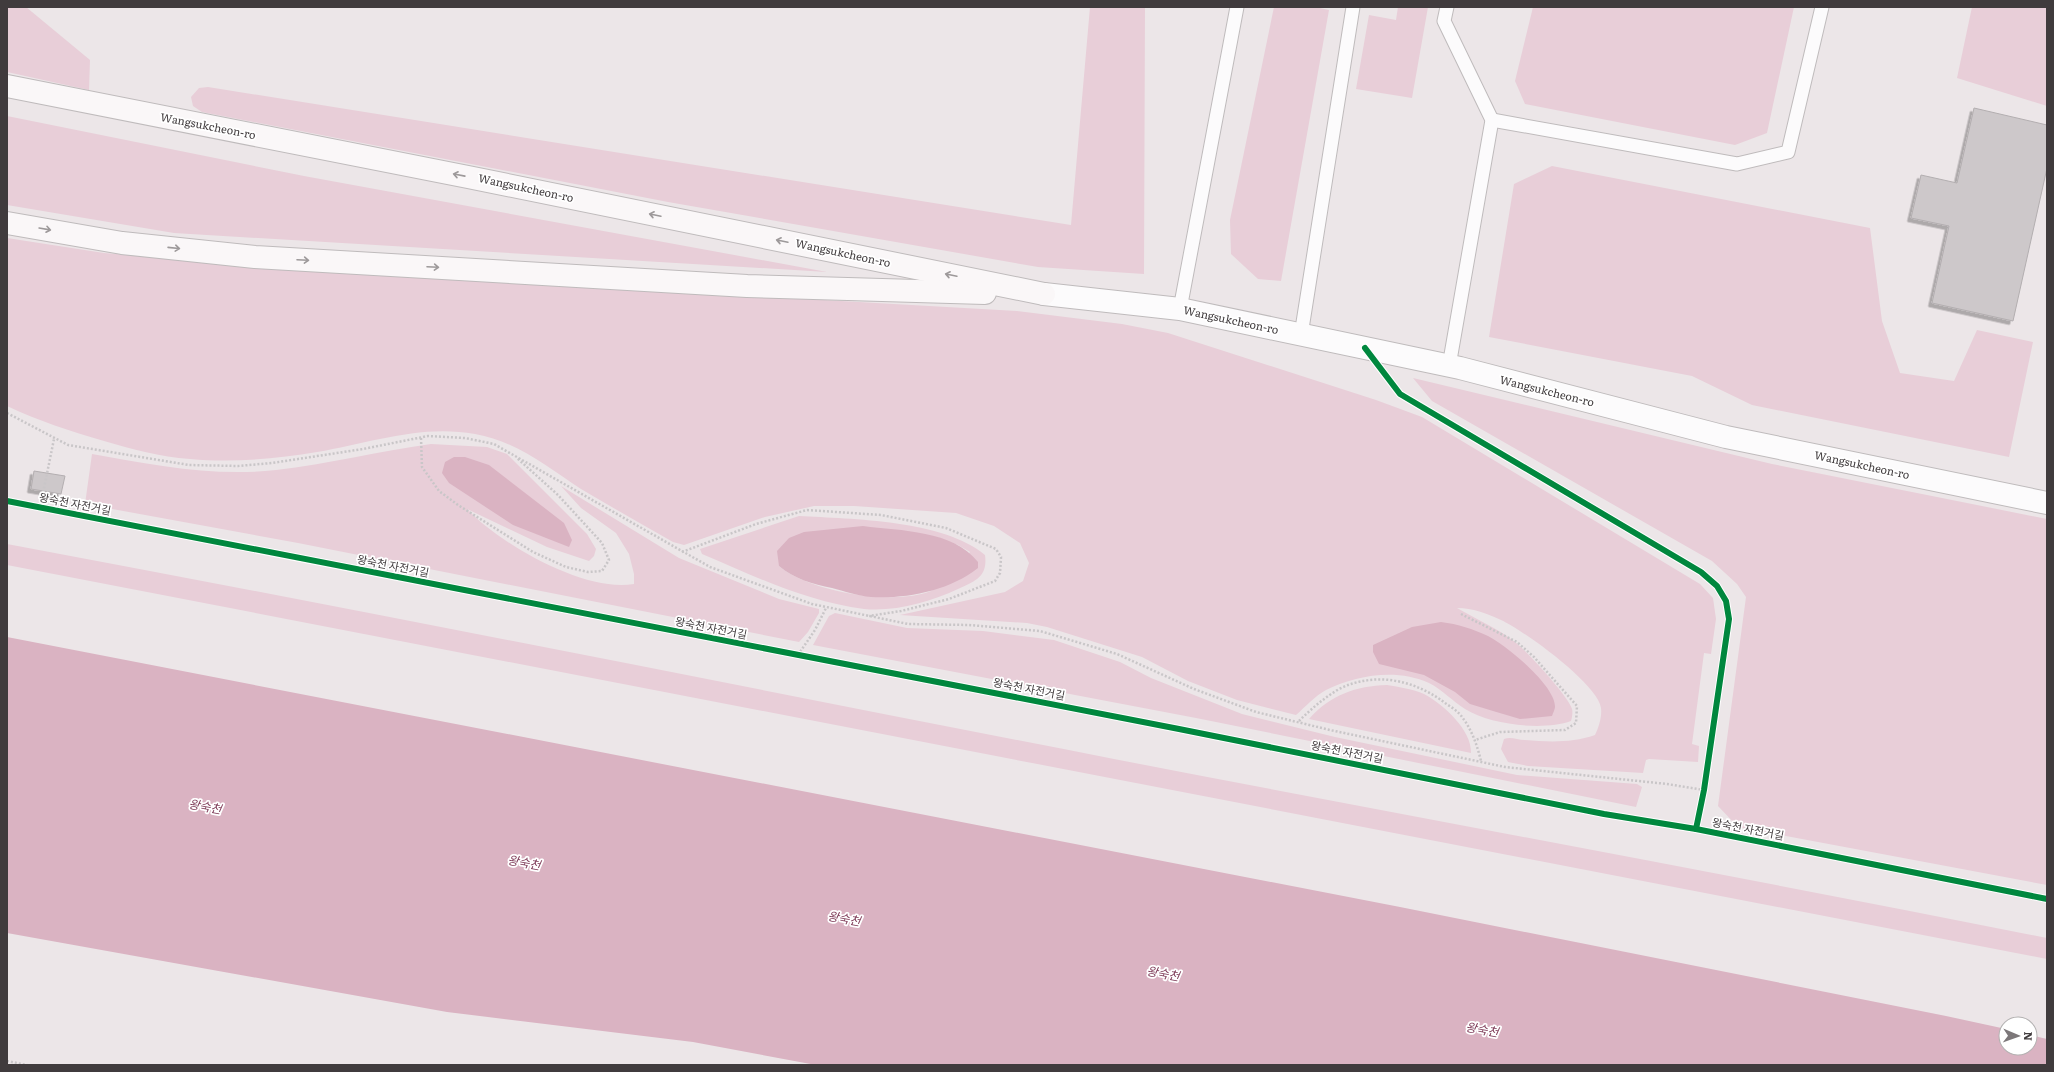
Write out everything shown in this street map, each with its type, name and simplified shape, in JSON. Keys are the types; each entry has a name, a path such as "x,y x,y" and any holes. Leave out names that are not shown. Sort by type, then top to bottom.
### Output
{"street":[{"name":"Wangsukcheon-ro","path":"7,86 468,177 1044,294"},
{"name":"Wangsukcheon-ro","path":"7,223 122,243 255,257 746,286 1044,294 1180,309 1449,366 1726,437 2047,503"}],"lane":[{"path":"1180,309 1237,7"},
{"path":"1301,335 1353,7"},
{"path":"1447,7 1444,21 1492,120 1449,366"},
{"path":"1492,120 1737,164 1788,152 1822,7"}],"path":[{"path":"7,413 68,445 189,465 238,466 272,463 363,449 428,436 465,438 494,444 710,567 826,608 908,624 969,625 1040,631 1117,654 1194,690 1249,709 1330,730 1505,767 1667,784 1704,790"},
{"path":"421,438 422,467 439,491 458,505 533,552 566,567 588,572 602,571 608,560 602,543 558,495 513,454"},
{"path":"37,507 54,439"},
{"path":"682,552 756,524 807,510 881,515 946,528 996,549 1001,557 1000,573 995,581 949,599 900,611 866,616"},
{"path":"798,655 815,630 826,608"},
{"path":"1461,614 1517,642 1534,657 1577,706 1576,723 1565,730 1500,732 1475,740"},
{"path":"790,653 806,656"},
{"path":"1298,722 1322,700 1340,689 1372,680 1391,679 1409,683 1434,694 1461,716 1475,740 1481,761"},
{"path":"1703,798 1705,782"},
{"path":"7,1061 28,1065"}],"shaded area":[{"path":"7,7 26,7 90,60 89,90 7,72"},
{"path":"1090,7 1145,7 1144,274 1038,267 668,202 202,112 193,106 191,97 199,88 208,87 1071,225"},
{"path":"1274,7 1315,7 1329,10 1281,281 1258,279 1231,254 1230,220"},
{"path":"1398,7 1428,7 1412,98 1356,89 1369,15 1396,20"},
{"path":"1533,7 1794,7 1767,133 1735,145 1525,104 1515,81"},
{"path":"1972,7 2047,7 2047,106 1957,78"},
{"path":"7,116 304,176 827,272 174,233 7,205"},
{"path":"1552,166 1870,228 1882,321 1900,373 1954,381 1977,330 2033,342 2009,457 1752,405 1692,376 1489,337 1514,184"},
{"path":"7,238 104,253 264,266 451,279 1017,311 1122,324 1168,333 1376,400 1422,417 1700,584 1713,598 1716,619 1711,654 1704,653 1692,744 1699,746 1698,762 1649,759 1646,760 1643,773 1528,766 1508,762 1501,749 1504,739 1560,741 1586,738 1595,735 1598,729 1601,708 1597,698 1574,672 1542,646 1501,620 1474,610 1457,608 1501,632 1528,654 1556,685 1569,703 1572,710 1571,721 1546,726 1532,726 1517,725 1489,719 1476,715 1465,709 1429,683 1417,678 1390,675 1377,675 1350,680 1326,690 1318,695 1296,715 1237,700 1188,681 1142,657 1047,627 1027,623 900,615 1005,592 1023,581 1029,563 1020,543 994,526 956,513 854,506 814,506 765,517 684,545 673,542 581,489 518,449 490,437 475,434 435,431 415,433 301,454 254,460 222,461 157,455 79,433 43,421 7,406"},
{"path":"1413,378 1772,464 2047,519 2047,885 1738,827 1718,806 1746,597 1737,584 1712,561 1432,401"},
{"path":"431,444 487,447 507,454 587,534 596,549 594,556 589,561 547,547 467,509 500,537 544,563 592,581 614,585 634,584 634,574 629,554 616,533 581,508 561,486 679,558 779,599 819,609 819,613 808,632 799,642 298,543 85,504 92,454 184,469 253,472 334,461"},
{"path":"799,516 845,518 870,520 922,528 946,535 967,543 985,555 985,562 982,573 975,581 947,594 912,605 876,610 843,606 801,594 702,554 700,549","holes":["937,537 958,545 970,552 935,589 915,595 875,597 852,594 810,583 779,566"]},
{"path":"7,544 2047,938 2047,959 7,565"},
{"path":"835,613 907,628 983,631 1054,640 1120,662 1151,678 1242,714 1335,737 1517,775 1637,784 1642,787 1636,807 1196,718 813,645 829,616"},
{"path":"1387,685 1420,692 1440,704 1462,727 1467,735 1471,753 1309,719 1326,704 1344,693 1365,687"}],"water":[{"path":"454,457 465,457 489,465 564,523 572,540 569,547 513,525 449,483 442,473 445,462"},
{"path":"863,526 909,531 941,538 967,551 978,562 978,568 954,583 927,592 898,597 871,597 861,596 811,583 797,578 779,566 777,551 789,538 804,532"},
{"path":"1441,622 1465,627 1488,636 1506,648 1529,667 1547,688 1553,698 1555,707 1552,716 1520,719 1493,711 1470,704 1455,692 1424,675 1379,664 1373,652 1373,645 1412,627"},
{"name":"왕숙천","path":"7,637 1400,907 1946,1016 1998,1027 1998,1056 2038,1056 2038,1037 2047,1039 2047,1065 816,1065 693,1042 447,1012 7,933"}],"building":[{"path":"1974,108 2047,125 2047,168 2013,321 1932,303 1949,226 1911,218 1921,175 1957,183"},
{"path":"34,471 65,476 61,494 31,489"}],"cycle path":[{"path":"1365,348 1400,394 1701,572 1717,586 1726,601 1729,619 1704,790 1696,829"},
{"name":"왕숙천 자전거길","path":"7,501 1179,729 1604,814 1696,829 2047,899"}]}
